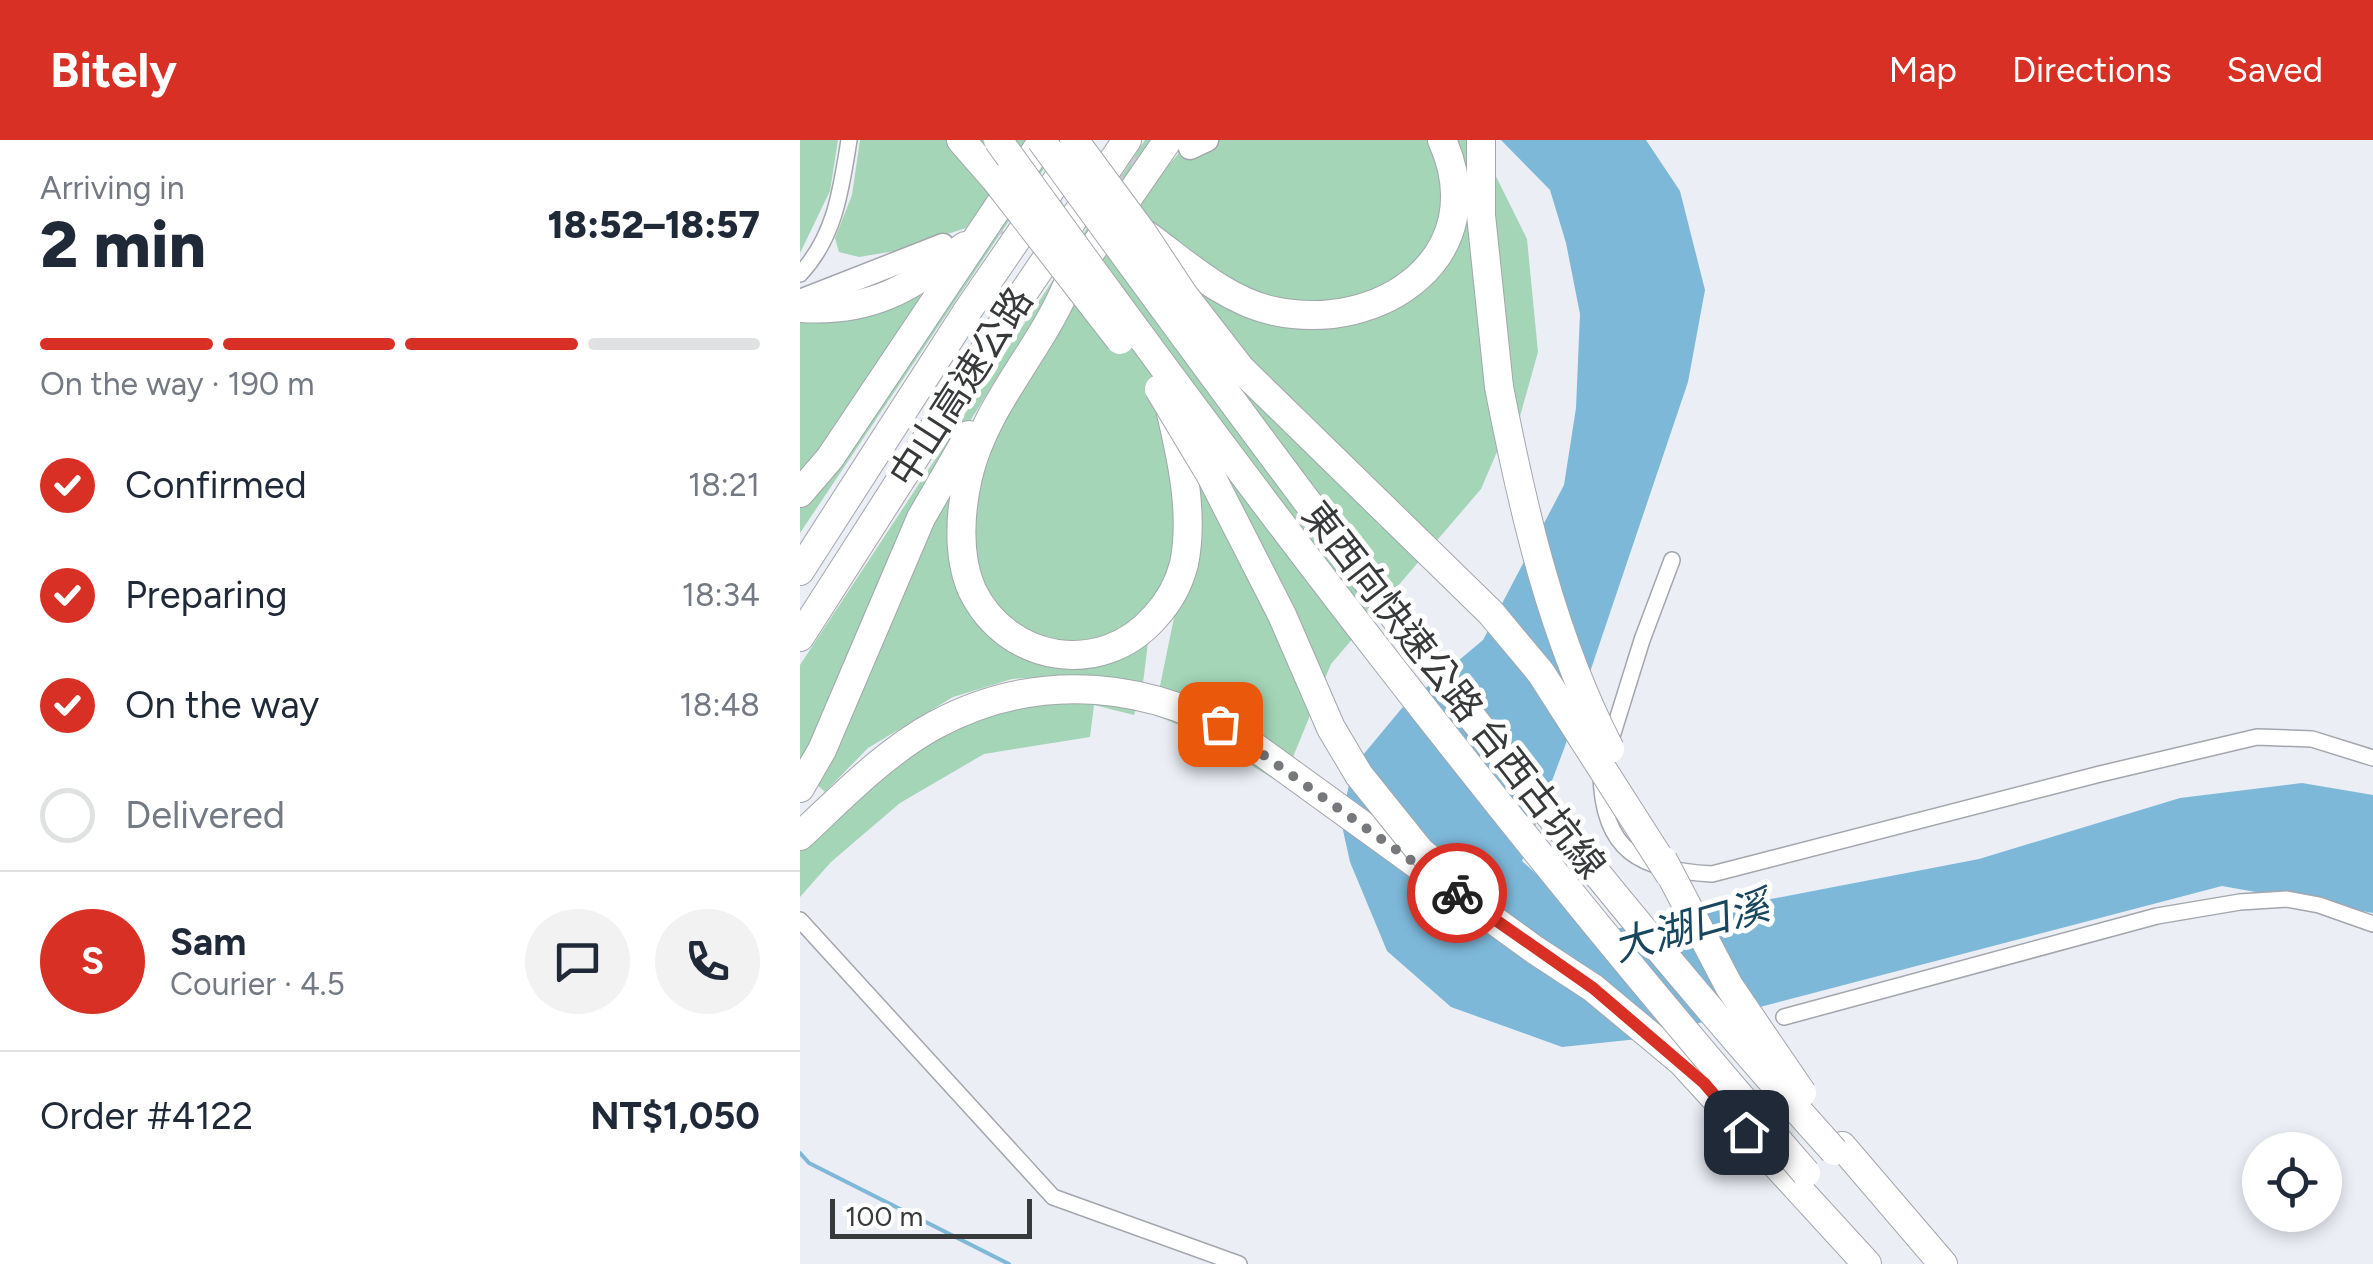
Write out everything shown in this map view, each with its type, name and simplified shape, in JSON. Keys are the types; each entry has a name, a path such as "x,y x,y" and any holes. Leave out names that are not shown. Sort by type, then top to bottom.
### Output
{"highway":[{"path":"964,140 998,191 1169,402 1282,615 1331,728 1359,775 1420,851 1460,884 1491,917"},
{"name":"東西向快速公路 台西古坑線","path":"998,140 1285,530 1478,780 1667,1013 1886,1264"},
{"path":"800,305 868,304 926,277 1042,140"},
{"name":"東西向快速公路 台西古坑線","path":"1042,140 1366,582 1746,1054 1838,1149 1932,1264"},
{"path":"1074,140 1182,294 1241,369 1491,613 1541,673 1670,875 1747,1016 1838,1149 1943,1264"},
{"name":"中山高速公路","path":"800,571 1084,140"},
{"name":"中山高速公路","path":"800,637 969,372 1127,140"},
{"path":"1142,232 1234,298 1273,312 1335,315 1364,308 1408,287 1437,260 1450,232 1455,200 1453,164 1442,140"},
{"path":"1482,140 1480,215 1499,387 1522,504 1564,640 1596,724 1670,875"},
{"path":"800,788 822,750 921,518 966,439 1142,179 1187,142"},
{"path":"800,493 830,458 998,191"},
{"path":"1066,288 1052,321 982,434 968,476 961,534 970,586 986,613 1004,632 1028,646 1057,654 1083,655 1114,649 1142,632 1167,604 1183,568 1187,516 1169,402"},
{"path":"800,836 889,757 932,727 974,706 1064,688 1137,694 1184,708 1220,724 1593,988 1704,1083 1867,1264"}],"street":[{"path":"800,274 820,252 841,191 850,140"},
{"path":"1672,560 1600,772 1601,801 1611,829 1636,859 1669,872 1712,874 2257,737 2312,739 2373,758"},
{"path":"1784,1017 2157,916 2240,902 2287,898 2373,924"},
{"path":"800,920 1053,1197 1240,1264"}],"green space":[{"path":"800,140 838,140 830,191 800,253"},
{"path":"860,140 1028,140 966,228 895,251 859,257 839,252 835,238 852,195"},
{"path":"1052,140 1063,140 800,533 800,507 846,450"},
{"path":"1145,140 1154,140 1055,285 927,490 800,772 800,665"},
{"path":"1191,140 1430,140 1436,148 1447,140 1478,140 1527,239 1538,352 1517,427 1506,385 1487,216 1474,215 1499,447 1481,489 1331,664 1282,784 1197,732 1154,715 1176,608 1153,602 1143,683 1134,715 1094,705 1090,737 984,754 900,803 831,862 800,897 800,833 895,749 978,705 1017,695 1064,693 1065,675 1012,679 953,697 868,748 825,792 813,781 932,511 962,456 957,523 964,581 975,606 992,628 1018,647 1052,662 1058,642 1019,631 999,617 979,583 970,523 978,463 1005,405 1092,268 1149,189"},
{"path":"925,261 920,297 834,433 800,471 800,302"}],"water":[{"name":"大湖口溪","path":"1501,140 1646,140 1680,191 1705,290 1688,382 1522,861 1600,932 1979,859 2180,798 2302,783 2373,795 2373,913 2222,886 1638,1039 1562,1047 1451,1007 1387,951 1350,862 1341,821 1353,767 1402,708 1483,640 1564,485 1576,408 1580,314 1566,243 1550,190"}],"waterway":[{"path":"800,1153 809,1163 1009,1264"}],"tunnel":[{"path":"979,231 1158,160"}],"way so far":[{"path":"1220,724 1457,893"}],"route":[{"path":"1457,893 1593,988 1682,1062 1746,1132"}]}
